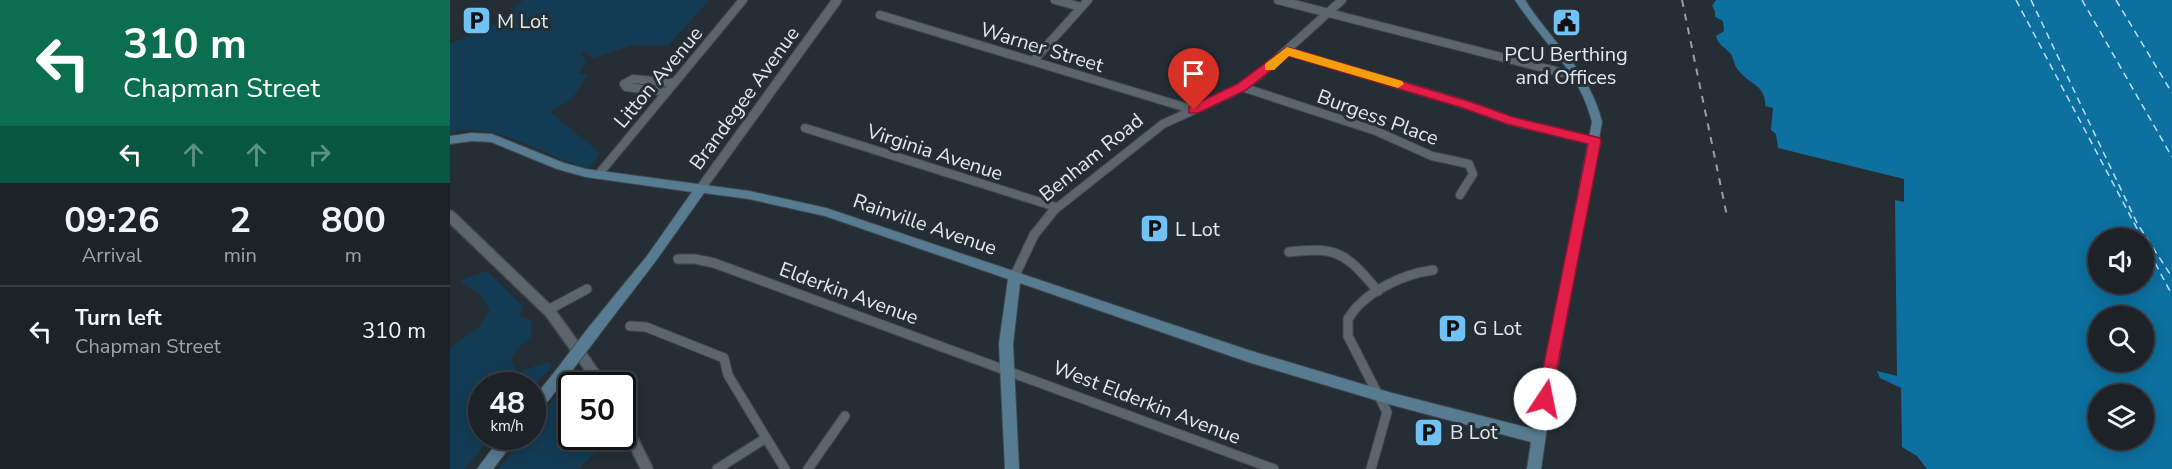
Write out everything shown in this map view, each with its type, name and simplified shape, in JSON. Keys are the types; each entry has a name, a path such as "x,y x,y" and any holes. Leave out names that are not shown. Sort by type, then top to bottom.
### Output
{"main road":[{"path":"1520,0 1532,20 1579,77 1595,106 1597,122 1534,469"},
{"name":"Rainville Avenue","path":"450,140 472,137 492,138 561,166 598,175 789,202 826,212 1248,356 1378,395 1538,437"},
{"path":"546,393 651,259 701,188"},
{"name":"Benham Road","path":"1012,469 1006,344 1015,275"},
{"path":"484,469 500,450"}],"street":[{"name":"Litton Avenue","path":"598,175 743,0"},
{"name":"Brandegee Avenue","path":"701,188 837,0"},
{"path":"1055,0 1081,7"},
{"path":"1033,61 1088,0"},
{"path":"1278,0 1579,77"},
{"name":"Benham Road","path":"1015,275 1034,235 1056,207 1163,124 1242,87 1287,51 1342,0"},
{"name":"Warner Street","path":"880,15 1194,110"},
{"path":"1287,51 1467,105 1511,121 1595,141"},
{"path":"667,92 626,87 624,84 633,79 674,84"},
{"name":"Burgess Place","path":"1242,87 1377,131 1432,156 1469,164 1473,174 1460,195"},
{"name":"Virginia Avenue","path":"805,128 1056,207"},
{"path":"450,216 548,310 563,327 594,372"},
{"path":"1289,252 1314,248 1335,250 1351,260 1378,291"},
{"name":"Elderkin Avenue","path":"678,259 711,262 1007,369"},
{"path":"1371,469 1387,412 1345,331 1346,323 1355,307 1378,291 1415,271 1433,270"},
{"path":"548,310 587,290"},
{"path":"630,326 646,327 721,355 729,375 785,469"},
{"name":"West Elderkin Avenue","path":"1007,369 1274,469"},
{"path":"808,469 845,416"},
{"path":"717,469 766,438"},
{"path":"636,447 647,469"}],"shaded area":[{"path":"523,0 709,0 668,46 632,45 593,58 584,51 580,53 586,62 578,73 587,75 572,99 550,112 600,153 589,168 486,131 450,132 450,44 499,23"},
{"path":"487,271 523,306 519,315 531,320 531,337 516,350 511,362 517,372 468,372 468,450 481,450 464,469 450,469 450,348 477,329 490,310 481,295 460,281"},
{"path":"549,362 552,366 546,373 517,372"},
{"path":"558,393 558,450 598,450 578,469 498,469 514,450 546,450 546,409"}],"water":[{"path":"1716,0 2172,0 2172,469 1927,469 1917,456 1902,447 1901,388 1880,378 1877,371 1897,376 1895,200 1904,202 1904,179 1778,148 1776,134 1771,130 1773,108 1765,106 1763,94 1739,71 1731,54 1719,42 1716,36 1724,31 1723,21 1715,17 1712,6"}],"ferry route":[{"path":"2016,0 2137,228"},
{"path":"2031,0 2137,223 2172,277"},
{"path":"2082,0 2172,157"},
{"path":"2116,0 2172,93"},
{"path":"2154,261 2172,295"}],"railway":[{"path":"1682,0 1727,216"}],"slow traffic":[{"path":"1269,67 1287,51 1398,84"}],"place":[{"name":"M Lot","path":"476,21"},
{"name":"PCU Berthing and Offices","path":"1566,23"},
{"name":"L Lot","path":"1154,229"},
{"name":"G Lot","path":"1452,328"},
{"name":"B Lot","path":"1429,432"}],"route":[{"path":"1194,110 1242,87 1287,51 1467,105 1511,121 1595,141 1572,250 1545,399"}]}
